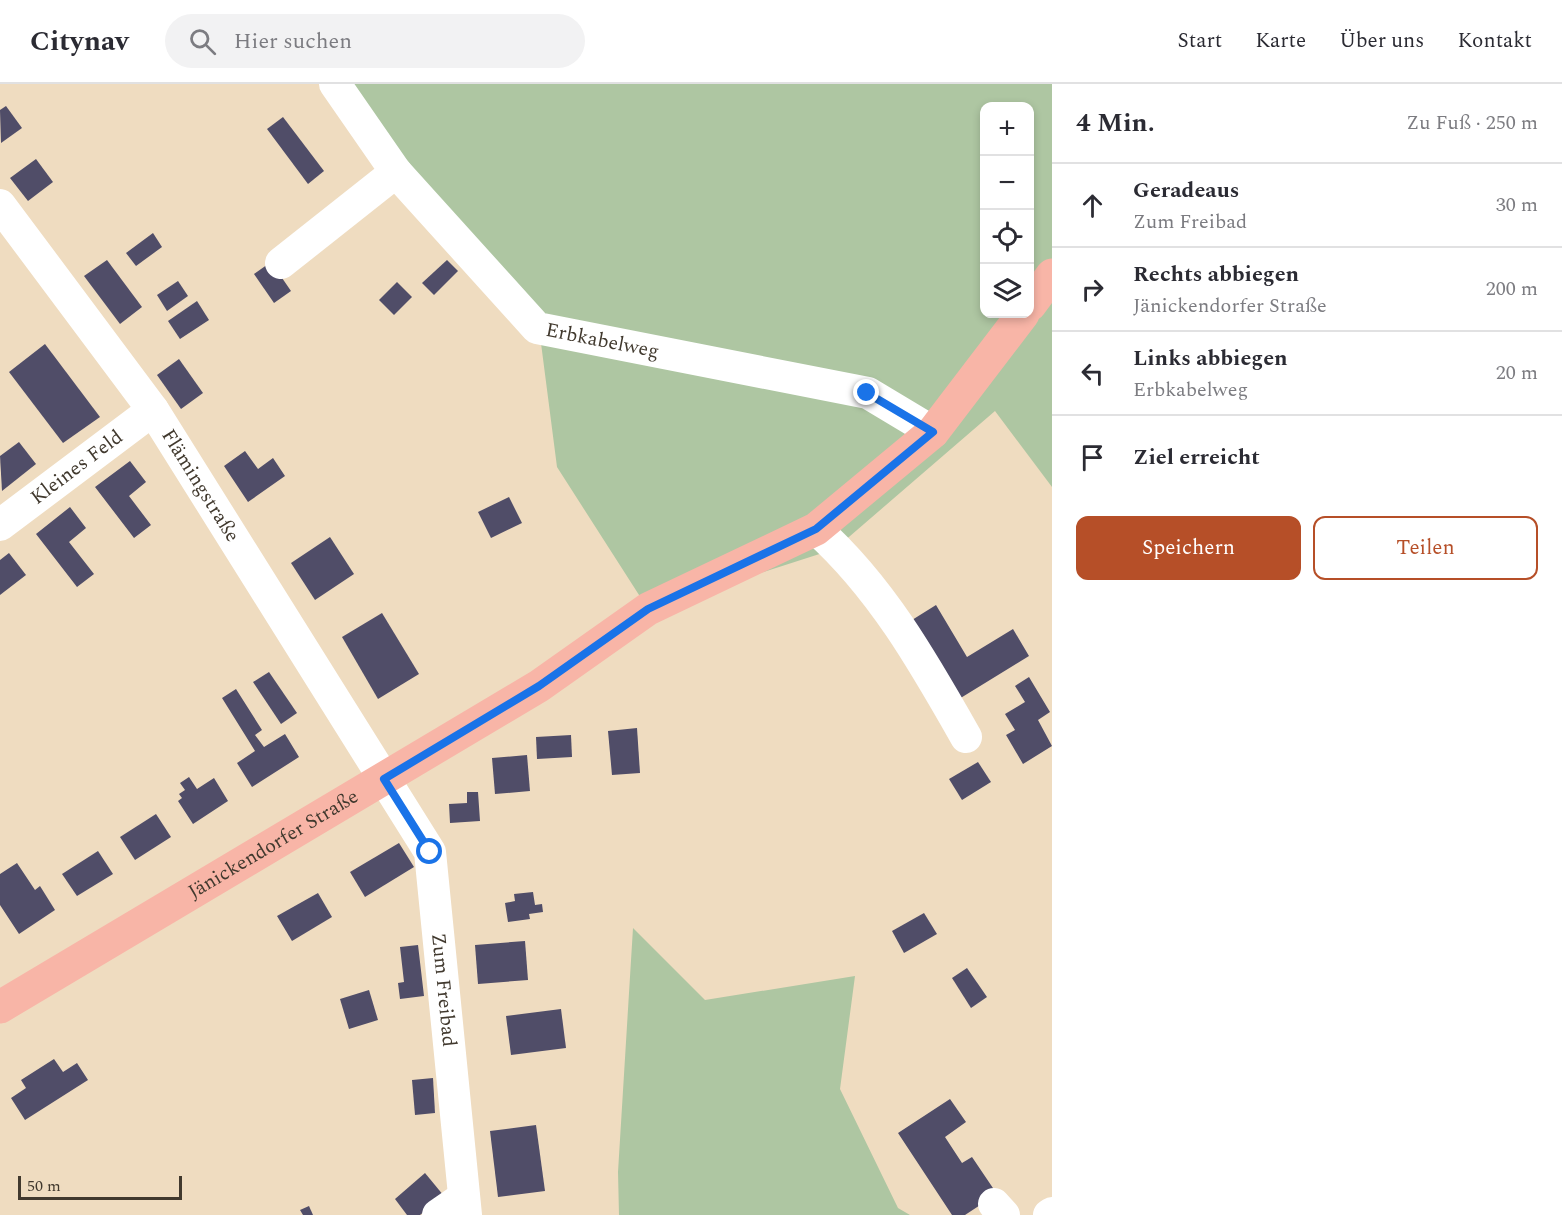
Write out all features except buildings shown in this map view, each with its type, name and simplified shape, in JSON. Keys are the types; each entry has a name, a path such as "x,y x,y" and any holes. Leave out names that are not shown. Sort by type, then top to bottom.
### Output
{"main road":[{"path":"1034,298 1052,275"},
{"name":"Jänickendorfer Straße","path":"0,1007 539,686 648,609 816,529 933,432 1020,318"}],"street":[{"name":"Erbkabelweg","path":"335,84 396,172 537,328 867,393 933,432"},
{"path":"280,263 396,172"},
{"name":"Flämingstraße","path":"0,205 153,410 384,779"},
{"name":"Kleines Feld","path":"0,525 153,410"},
{"path":"816,529 832,543 894,618 966,737"},
{"name":"Zum Freibad","path":"384,779 430,852 465,1206"},
{"path":"438,1215 465,1206"}],"green space":[{"path":"336,84 1052,84 1052,487 995,411 835,549 648,609 557,467 538,320"},
{"path":"633,928 705,1000 855,976 840,1089 898,1208 910,1215 619,1215 618,1172"}],"route":[{"path":"430,852 384,779 539,686 648,609 816,529 933,432 867,393"}]}
